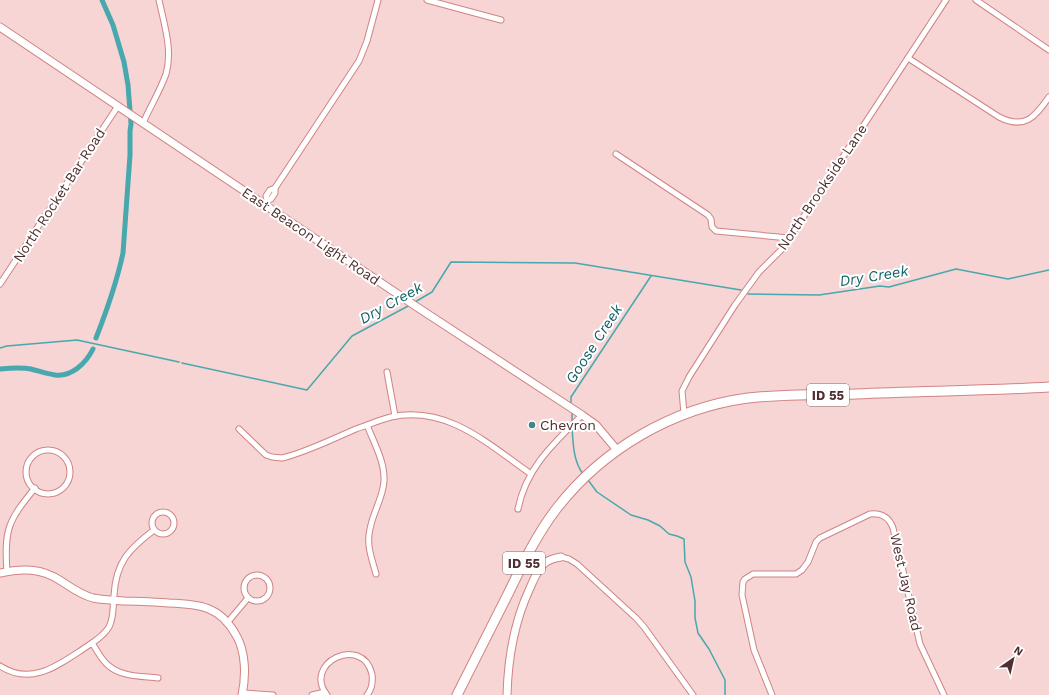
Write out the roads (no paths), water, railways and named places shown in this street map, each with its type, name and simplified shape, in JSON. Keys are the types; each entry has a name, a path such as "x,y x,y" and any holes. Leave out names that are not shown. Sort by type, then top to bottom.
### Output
{"highway":[{"name":"ID 55","path":"457,695 530,550 557,508 576,486 598,466 618,450 651,430 695,410 729,402 765,397 1049,387"}],"main road":[{"name":"East Beacon Light Road","path":"0,26 142,123 266,202 417,307 582,415 596,425 618,450"},
{"path":"507,695 509,656 513,632 522,604 534,578 542,566 553,559 561,557"},
{"path":"3,573 23,569 40,571 55,577 84,595 101,600 192,604 212,611 227,623 238,638 242,650 244,675 242,694"}],"street":[{"path":"142,123 161,86 166,74 168,62 168,44 159,0"},
{"path":"266,202 271,199 275,193 275,188 359,61 367,41 378,0"},
{"path":"427,0 501,20"},
{"name":"North Brookside Lane","path":"684,414 682,391 689,377 735,305 759,272 783,248 946,0"},
{"path":"976,0 1049,50"},
{"path":"908,58 999,118 1008,122 1018,123 1028,121 1037,114 1049,97"},
{"name":"North Rocket Bar Road","path":"0,284 121,108"},
{"path":"616,154 708,215 711,219 712,227 716,231 789,238"},
{"path":"387,372 395,416"},
{"path":"518,509 520,499 531,474 550,448 582,415"},
{"path":"239,429 260,451 266,455 277,458 289,456 367,425 395,416 429,416 457,425 467,430 531,474"},
{"path":"367,425 384,473 382,495 368,536 376,574"},
{"path":"49,449 66,458 70,464 71,473 64,487 57,493 49,495 35,488 29,484 26,477 26,470 34,455 41,450 49,449"},
{"path":"3,573 5,546 9,527 18,509 35,488"},
{"path":"165,512 171,516 174,526 170,532 163,535 156,533 154,530 152,526 152,519 157,514 165,512"},
{"name":"West Jay Road","path":"772,695 758,662 748,623 742,595 742,587 745,579 752,574 796,574 805,567 816,542 820,538 870,514 878,513 886,516 893,528 920,644 944,695"},
{"path":"0,666 22,674 36,674 45,672 56,667 104,634 110,626 113,616 116,580 123,560 133,547 154,530"},
{"path":"561,557 569,559 577,564 636,618 693,695"},
{"path":"259,575 265,577 270,583 271,590 267,598 262,601 253,601 248,598 243,589 244,583 247,579 252,576 259,575"},
{"path":"227,623 248,598"},
{"path":"92,642 105,662 116,671 126,674 158,678"},
{"path":"312,695 326,694 322,685 323,670 332,659 339,655 347,654 361,658 367,663 371,670 372,685 367,695"},
{"path":"242,694 273,695"}],"waterway":[{"path":"96,338 118,274 123,253 131,124 128,85 124,62 113,25 102,0"},
{"name":"Dry Creek","path":"415,302 432,292 451,262 575,263 741,290"},
{"name":"Dry Creek","path":"748,294 819,295 880,286 889,287 956,269 1008,279 1049,270"},
{"name":"Goose Creek","path":"571,404 571,397 651,276"},
{"name":"Dry Creek","path":"182,363 307,390 352,336 410,305"},
{"name":"Dry Creek","path":"0,348 7,346 77,340 179,362"},
{"path":"0,369 27,368 52,375 67,374 78,368 93,349"},
{"name":"Goose Creek","path":"572,412 572,422"},
{"name":"Goose Creek","path":"572,426 575,457 583,474"},
{"name":"Goose Creek","path":"588,480 597,492 631,515 648,520 660,526 669,534 684,539 685,562 691,577 698,633 709,649 725,680 725,695"}],"place":[{"name":"Chevron","path":"532,425"}]}
